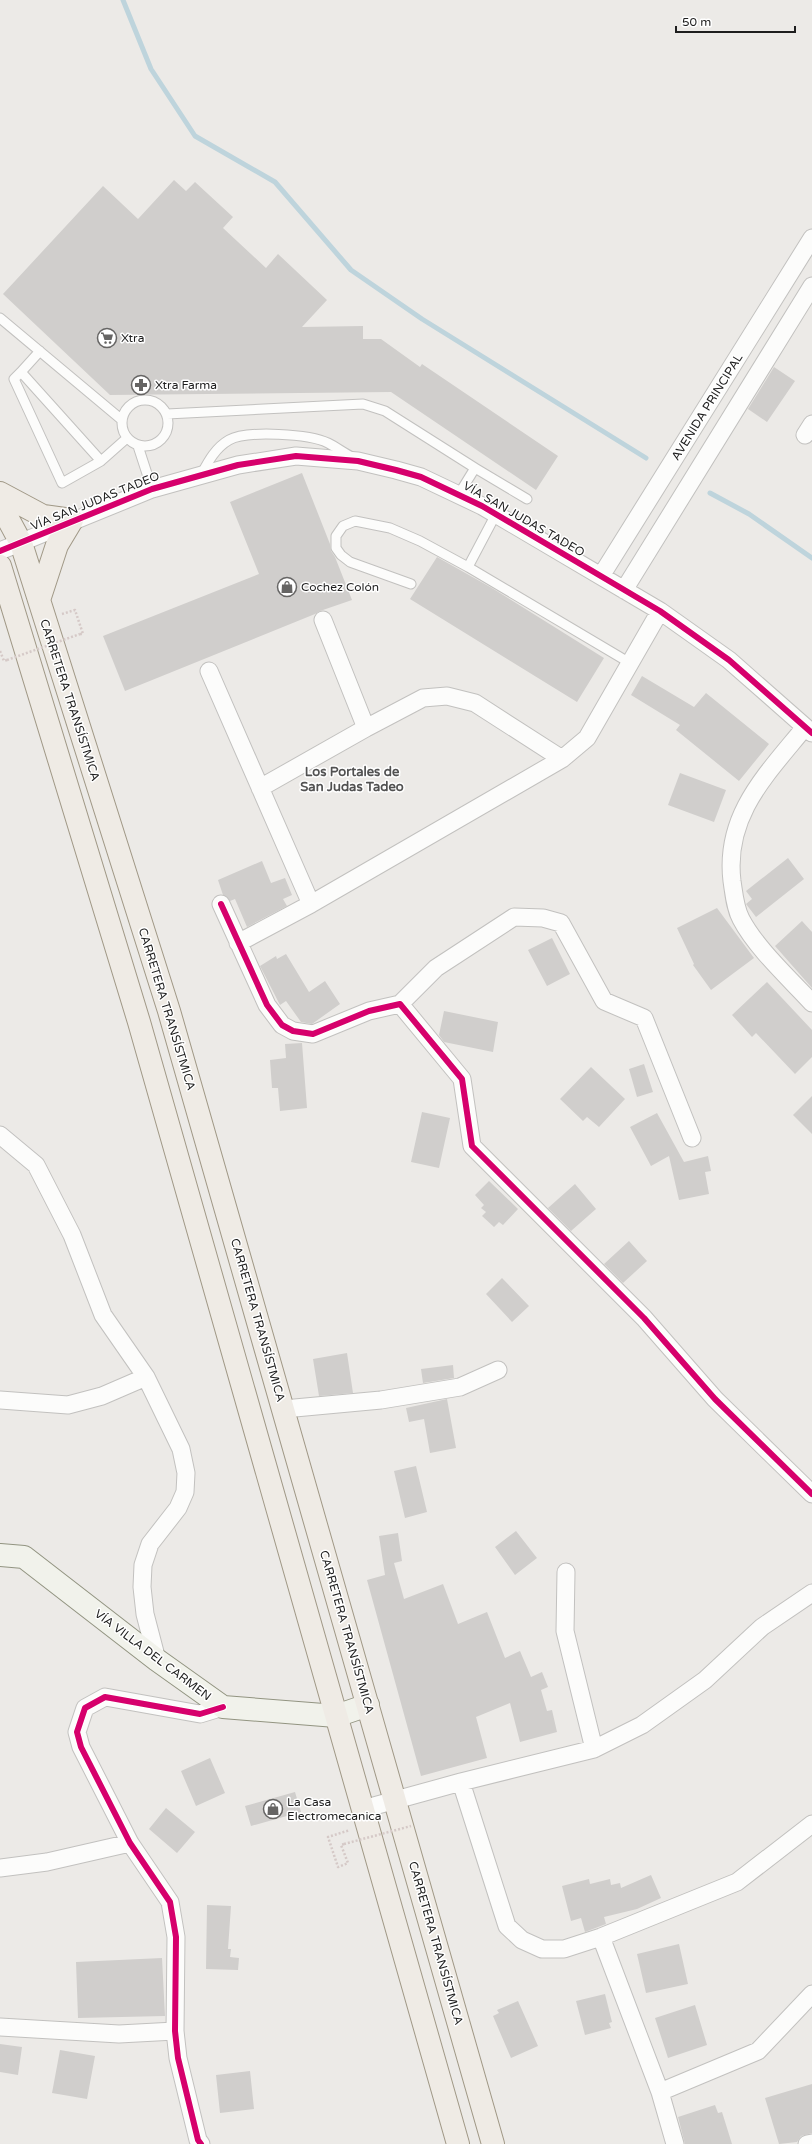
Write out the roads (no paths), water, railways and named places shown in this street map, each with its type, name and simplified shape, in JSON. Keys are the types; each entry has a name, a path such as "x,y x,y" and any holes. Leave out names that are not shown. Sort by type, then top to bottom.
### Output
{"main road":[{"path":"0,492 25,508 43,516 72,520 57,545 39,600"},
{"name":"CARRETERA TRANSÍSTMICA","path":"0,504 21,543 170,1012 493,2144"},
{"path":"0,566 139,1022 458,2144"}],"street":[{"name":"AVENIDA PRINCIPAL","path":"601,576 812,238"},
{"path":"624,590 812,286"},
{"name":"VÍA SAN JUDAS TADEO","path":"0,551 72,520 152,489 238,465 296,456 358,461 421,477 459,494 496,514 660,611 728,660 808,730"},
{"path":"238,943 311,904 562,759 587,738 660,611"},
{"path":"323,620 366,728"},
{"path":"210,671 311,904"},
{"path":"260,788 366,728 423,698 447,696 475,703 562,759"},
{"path":"808,730 755,788 742,811 734,838 731,874 734,896 740,918 751,936 812,1003"},
{"path":"221,904 267,1005 282,1025 293,1031 313,1034 369,1011 400,1004 436,968 514,917 543,918 561,922 604,1001 644,1018 692,1138"},
{"path":"400,1004 462,1080 472,1146 644,1318 715,1399 812,1494"},
{"path":"0,1135 36,1165 72,1235 104,1315 146,1377 181,1449 186,1473 185,1492 178,1508 150,1544 143,1565 142,1587 145,1614 157,1660"},
{"path":"284,1409 381,1400 460,1387 498,1370"},
{"path":"0,1400 68,1405 102,1396 146,1377"},
{"name":"VÍA VILLA DEL CARMEN","path":"0,1555 7,1554 24,1557 157,1660 223,1707 336,1716 368,1705"},
{"path":"566,1572 565,1631 594,1749"},
{"path":"363,1809 461,1782 594,1749 642,1725 705,1680 762,1627 812,1593"},
{"path":"201,2144 198,2140 178,2058 175,2032 176,1937 170,1902 130,1843 81,1747 77,1732 85,1708 105,1697 200,1714 223,1707"},
{"path":"461,1782 507,1926 522,1940 542,1949 564,1949 601,1937 737,1882 812,1824"},
{"path":"0,1868 47,1862 130,1843"},
{"path":"601,1937 660,2092 675,2144"},
{"path":"660,2092 758,2051 812,1994"},
{"path":"0,2027 119,2034 175,2032"},
{"path":"807,2144 812,2143"}],"lane":[{"path":"0,318 122,420"},
{"path":"40,351 14,379 62,483 101,462 128,438"},
{"path":"21,372 101,462"},
{"path":"138,446 151,446 162,439 168,427 166,414 159,405 148,400 136,402 127,409 122,420 123,430 128,438 138,446 152,489"},
{"path":"166,414 363,404 385,411 527,499"},
{"path":"201,475 210,457 228,440 241,435 299,436 315,438 328,443 358,461"},
{"path":"459,494 475,468"},
{"path":"468,567 496,514"},
{"path":"411,584 350,562 341,555 336,548 336,536 343,526 355,521 390,528 420,540 630,663"}],"waterway":[{"path":"123,0 151,69 195,136 275,182 351,270 422,319 646,458"},
{"path":"710,493 749,514 812,558"}],"place":[{"name":"Xtra","path":"107,338"},
{"name":"Xtra Farma","path":"141,385"},
{"name":"Cochez Colón","path":"287,587"},
{"name":"La Casa Electromecanica","path":"273,1809"}],"district":[{"name":"Los Portales de San Judas Tadeo","path":"352,778"}]}
